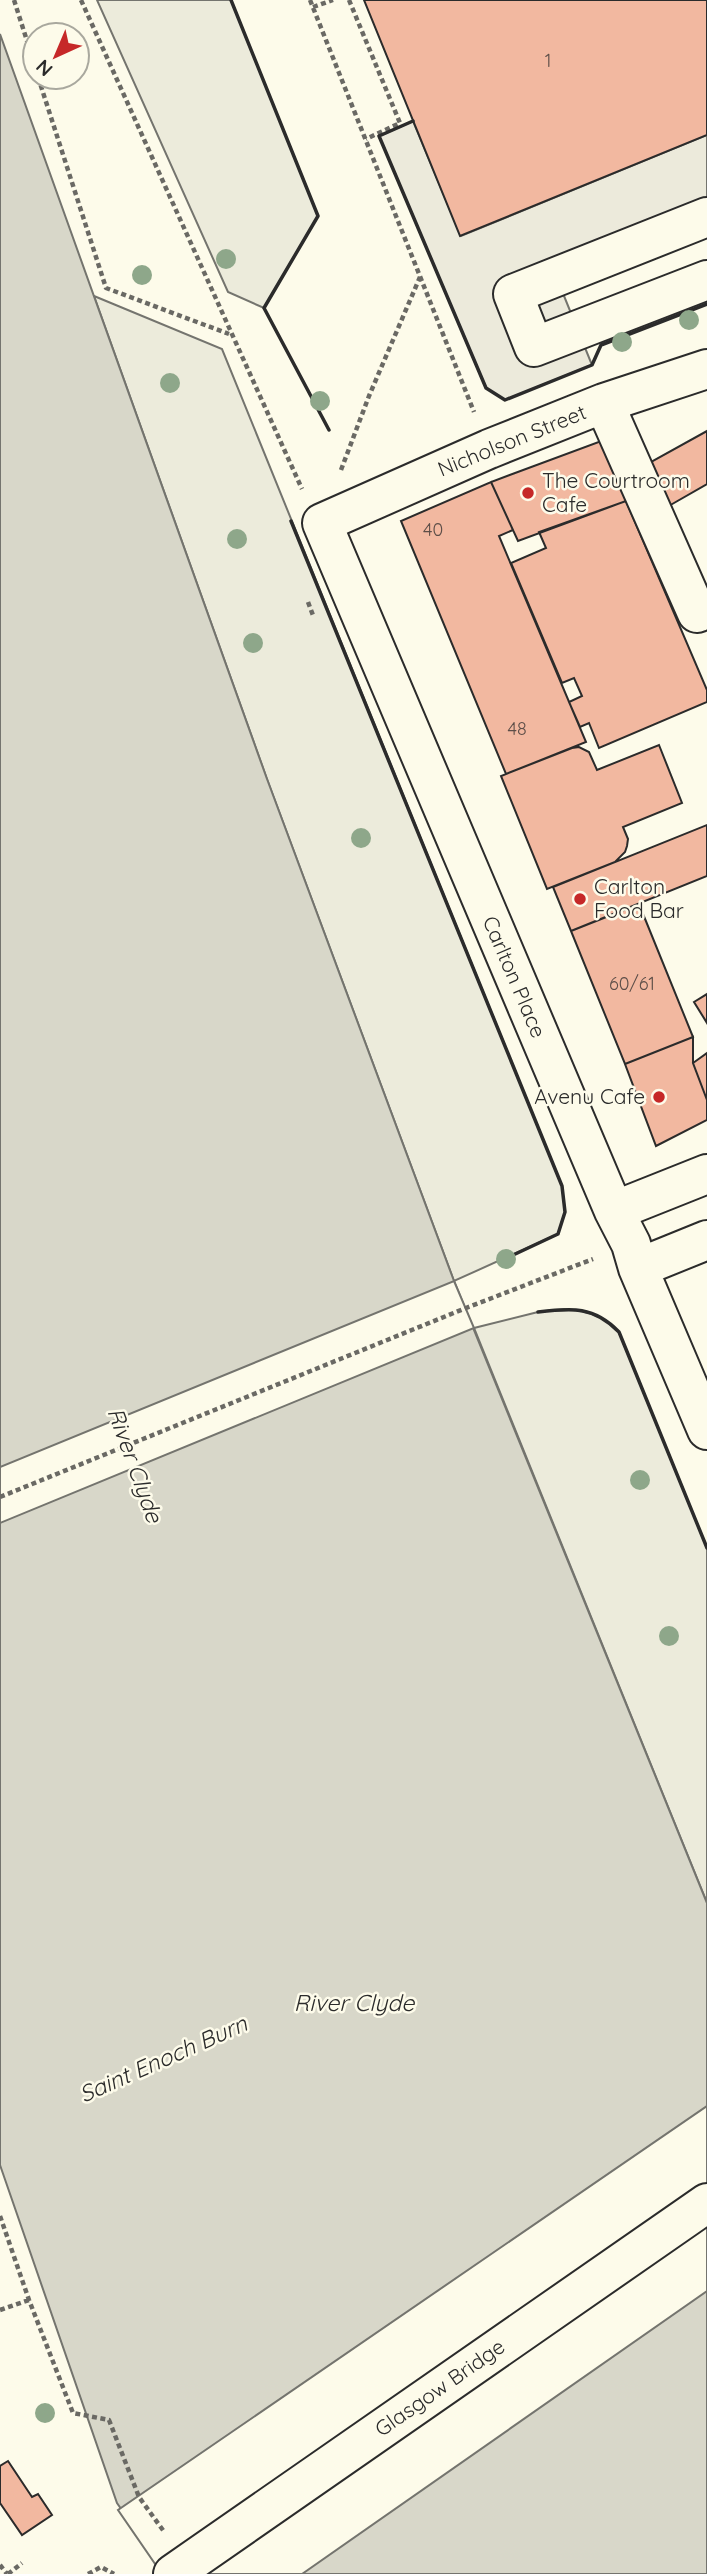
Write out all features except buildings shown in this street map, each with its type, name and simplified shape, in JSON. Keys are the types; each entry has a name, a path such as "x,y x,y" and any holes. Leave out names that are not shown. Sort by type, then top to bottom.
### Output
{"street":[{"path":"707,217 513,294 534,347 707,280"},
{"name":"Nicholson Street","path":"322,523 489,449 604,403 707,369"},
{"path":"604,403 696,613"},
{"name":"Carlton Place","path":"322,523 707,1430"},
{"path":"628,1241 707,1174"},
{"path":"628,1241 707,1240"},
{"name":"Glasgow Bridge","path":"172,2558 707,2203"}],"path":[{"path":"14,0 21,22"},
{"path":"81,0 230,334 302,488 322,523"},
{"path":"310,0 489,449"},
{"path":"313,7 333,0"},
{"path":"349,0 400,123 366,139"},
{"path":"43,91 106,288 230,334"},
{"path":"322,523 369,396 421,276"},
{"path":"0,1497 628,1241"},
{"path":"0,2216 29,2300 74,2413 109,2420 139,2497 172,2558"},
{"path":"0,2310 29,2300"},
{"path":"0,2565 8,2574 22,2563"},
{"path":"88,2574 101,2567 114,2574"}],"shaded area":[{"path":"97,0 231,0 318,216 264,308 228,292"},
{"path":"413,121 461,236 707,135 707,232 562,291 592,365 505,400 486,388 379,136"},
{"path":"94,296 222,349 562,1186 565,1212 558,1234 454,1281 267,779"},
{"path":"564,1309 594,1315 619,1332 707,1548 707,1903 474,1328 538,1312"}],"water":[{"name":"River Clyde","path":"0,34 267,779 454,1281 707,1903 707,2574 167,2574 117,2503 0,2165"}],"pier":[{"path":"454,1281 474,1328 0,1523 0,1467"},
{"path":"707,2106 707,2291 302,2574 162,2574 118,2510"}],"wall":[{"path":"231,0 318,216 264,308 329,430"},
{"path":"413,121 379,136 486,388 505,400 592,365 601,345 707,304"},
{"path":"291,521 562,1186 565,1212 558,1234 511,1256"},
{"path":"538,1312 572,1310 591,1313 601,1317 619,1332 707,1548"}],"place":[{"name":"The Courtroom Cafe","path":"528,493"},
{"name":"Carlton Food Bar","path":"580,899"},
{"name":"Avenu Cafe","path":"659,1097"}],"water label":[{"name":"Saint Enoch Burn","path":"163,2059"}]}
